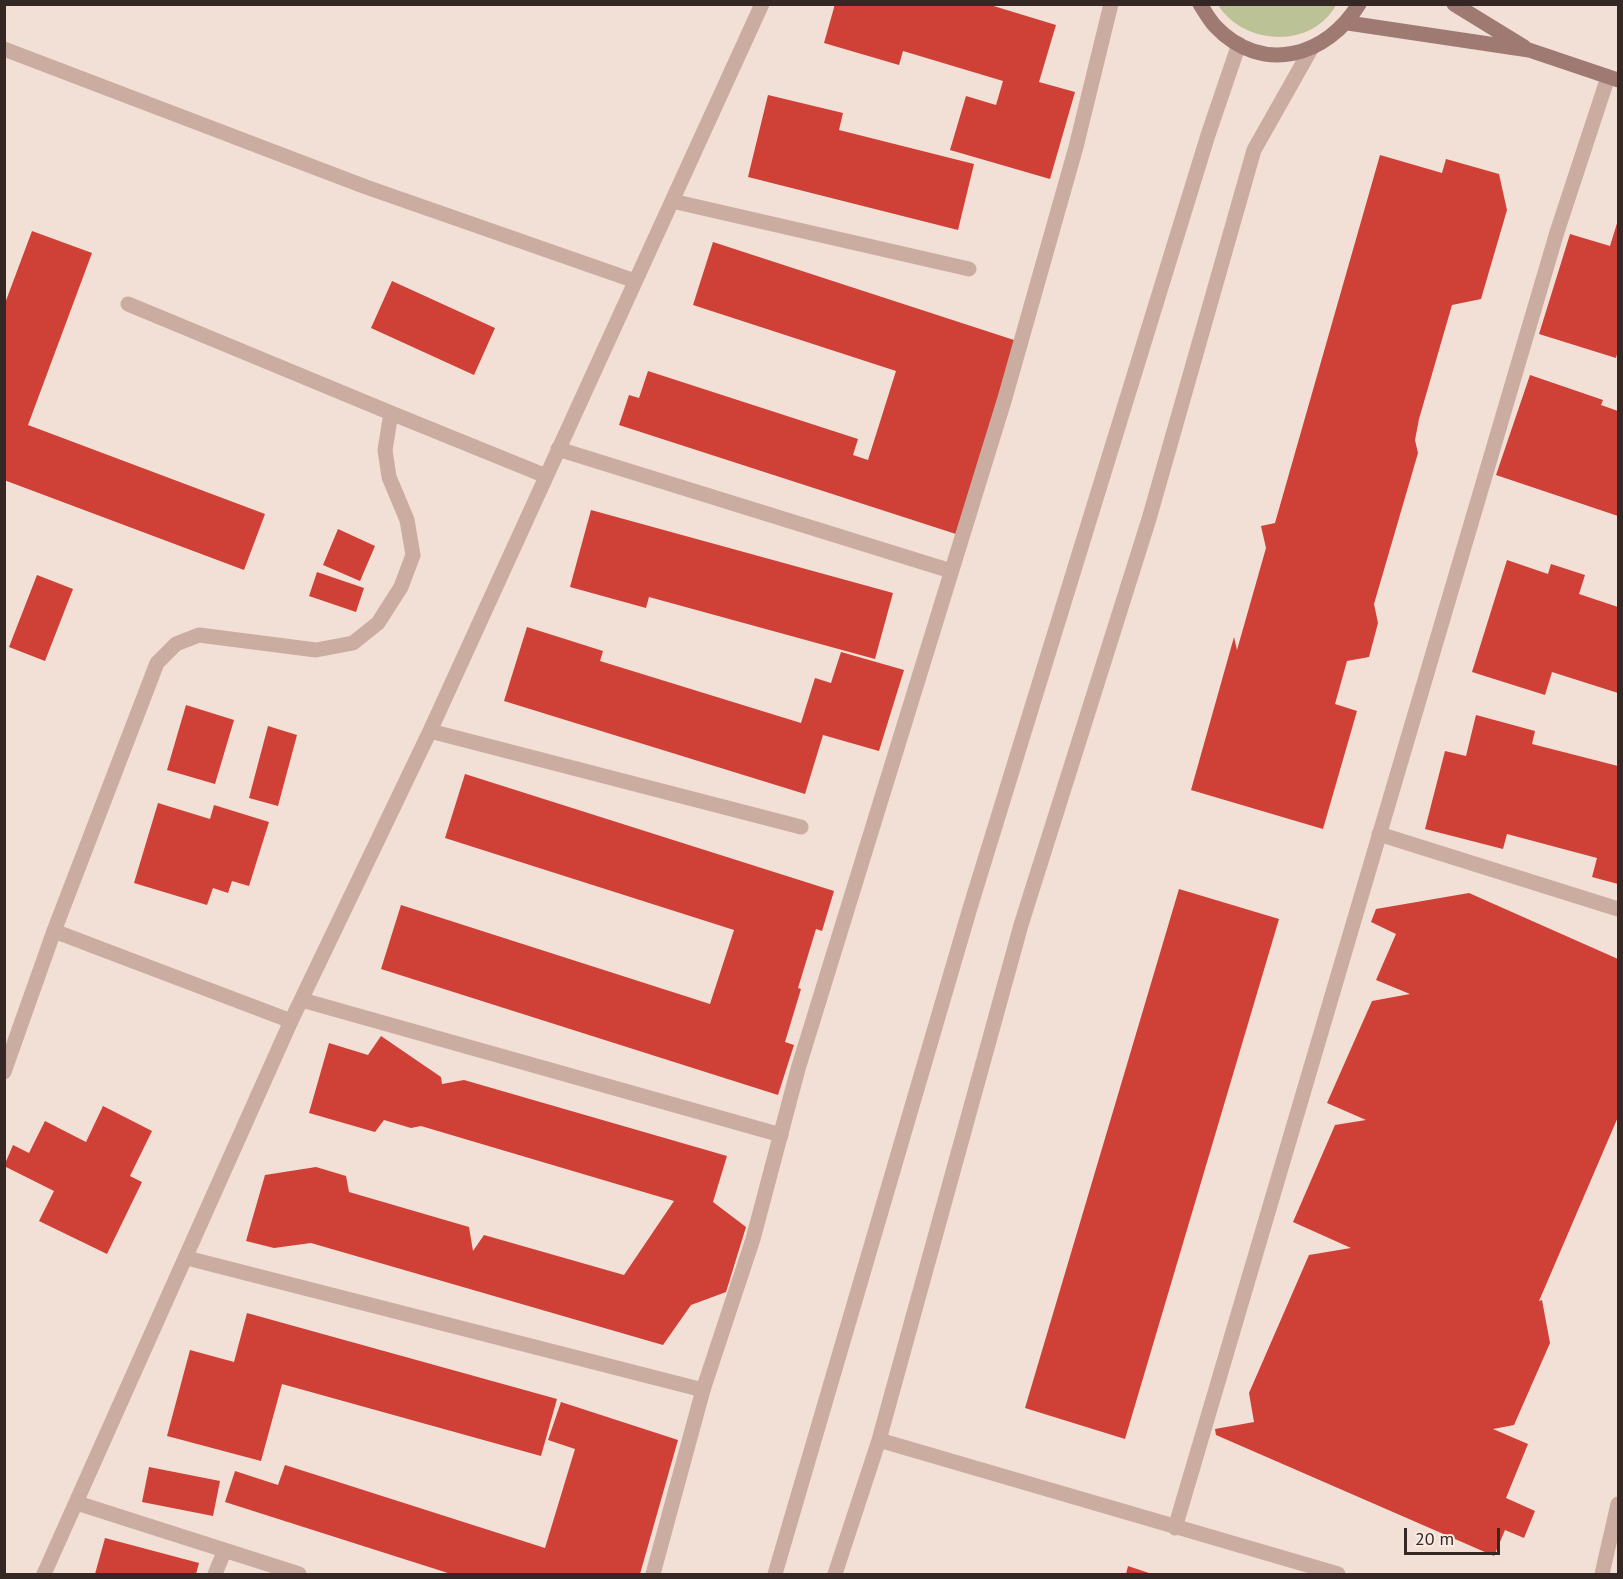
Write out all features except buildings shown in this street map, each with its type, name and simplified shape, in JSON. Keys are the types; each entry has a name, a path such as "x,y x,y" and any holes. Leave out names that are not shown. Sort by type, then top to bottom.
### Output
{"street":[{"path":"44,1575 291,1021 430,731 762,4"},
{"path":"652,1575 703,1390 753,1239 801,1058 1049,246 1111,4"},
{"path":"1200,4 1216,27 1239,44 1262,53 1286,55 1311,49 1331,39 1348,23 1359,4"},
{"path":"1455,4 1529,50"},
{"path":"1175,1528 1557,232 1613,78 1529,50 1348,23"},
{"path":"775,1575 974,897 1190,191 1239,44"},
{"path":"835,1575 879,1440 1021,924 1149,519 1254,150 1311,49"},
{"path":"4,50 366,187 635,281"},
{"path":"672,201 969,269"},
{"path":"128,304 546,476"},
{"path":"4,1072 54,931 157,663 176,644 199,635 316,650 353,643 378,623 401,587 413,555 407,520 389,477 385,450 391,414"},
{"path":"558,449 951,572"},
{"path":"430,731 801,826"},
{"path":"1379,834 1618,909"},
{"path":"54,931 291,1021"},
{"path":"302,1000 781,1135"},
{"path":"187,1258 703,1390"},
{"path":"879,1440 1338,1575"},
{"path":"77,1503 299,1575"},
{"path":"1602,1575 1618,1503"},
{"path":"215,1575 224,1552"}],"green space":[{"path":"1218,5 1336,5 1325,19 1311,29 1295,35 1278,37 1260,35 1244,28 1230,19"}]}
